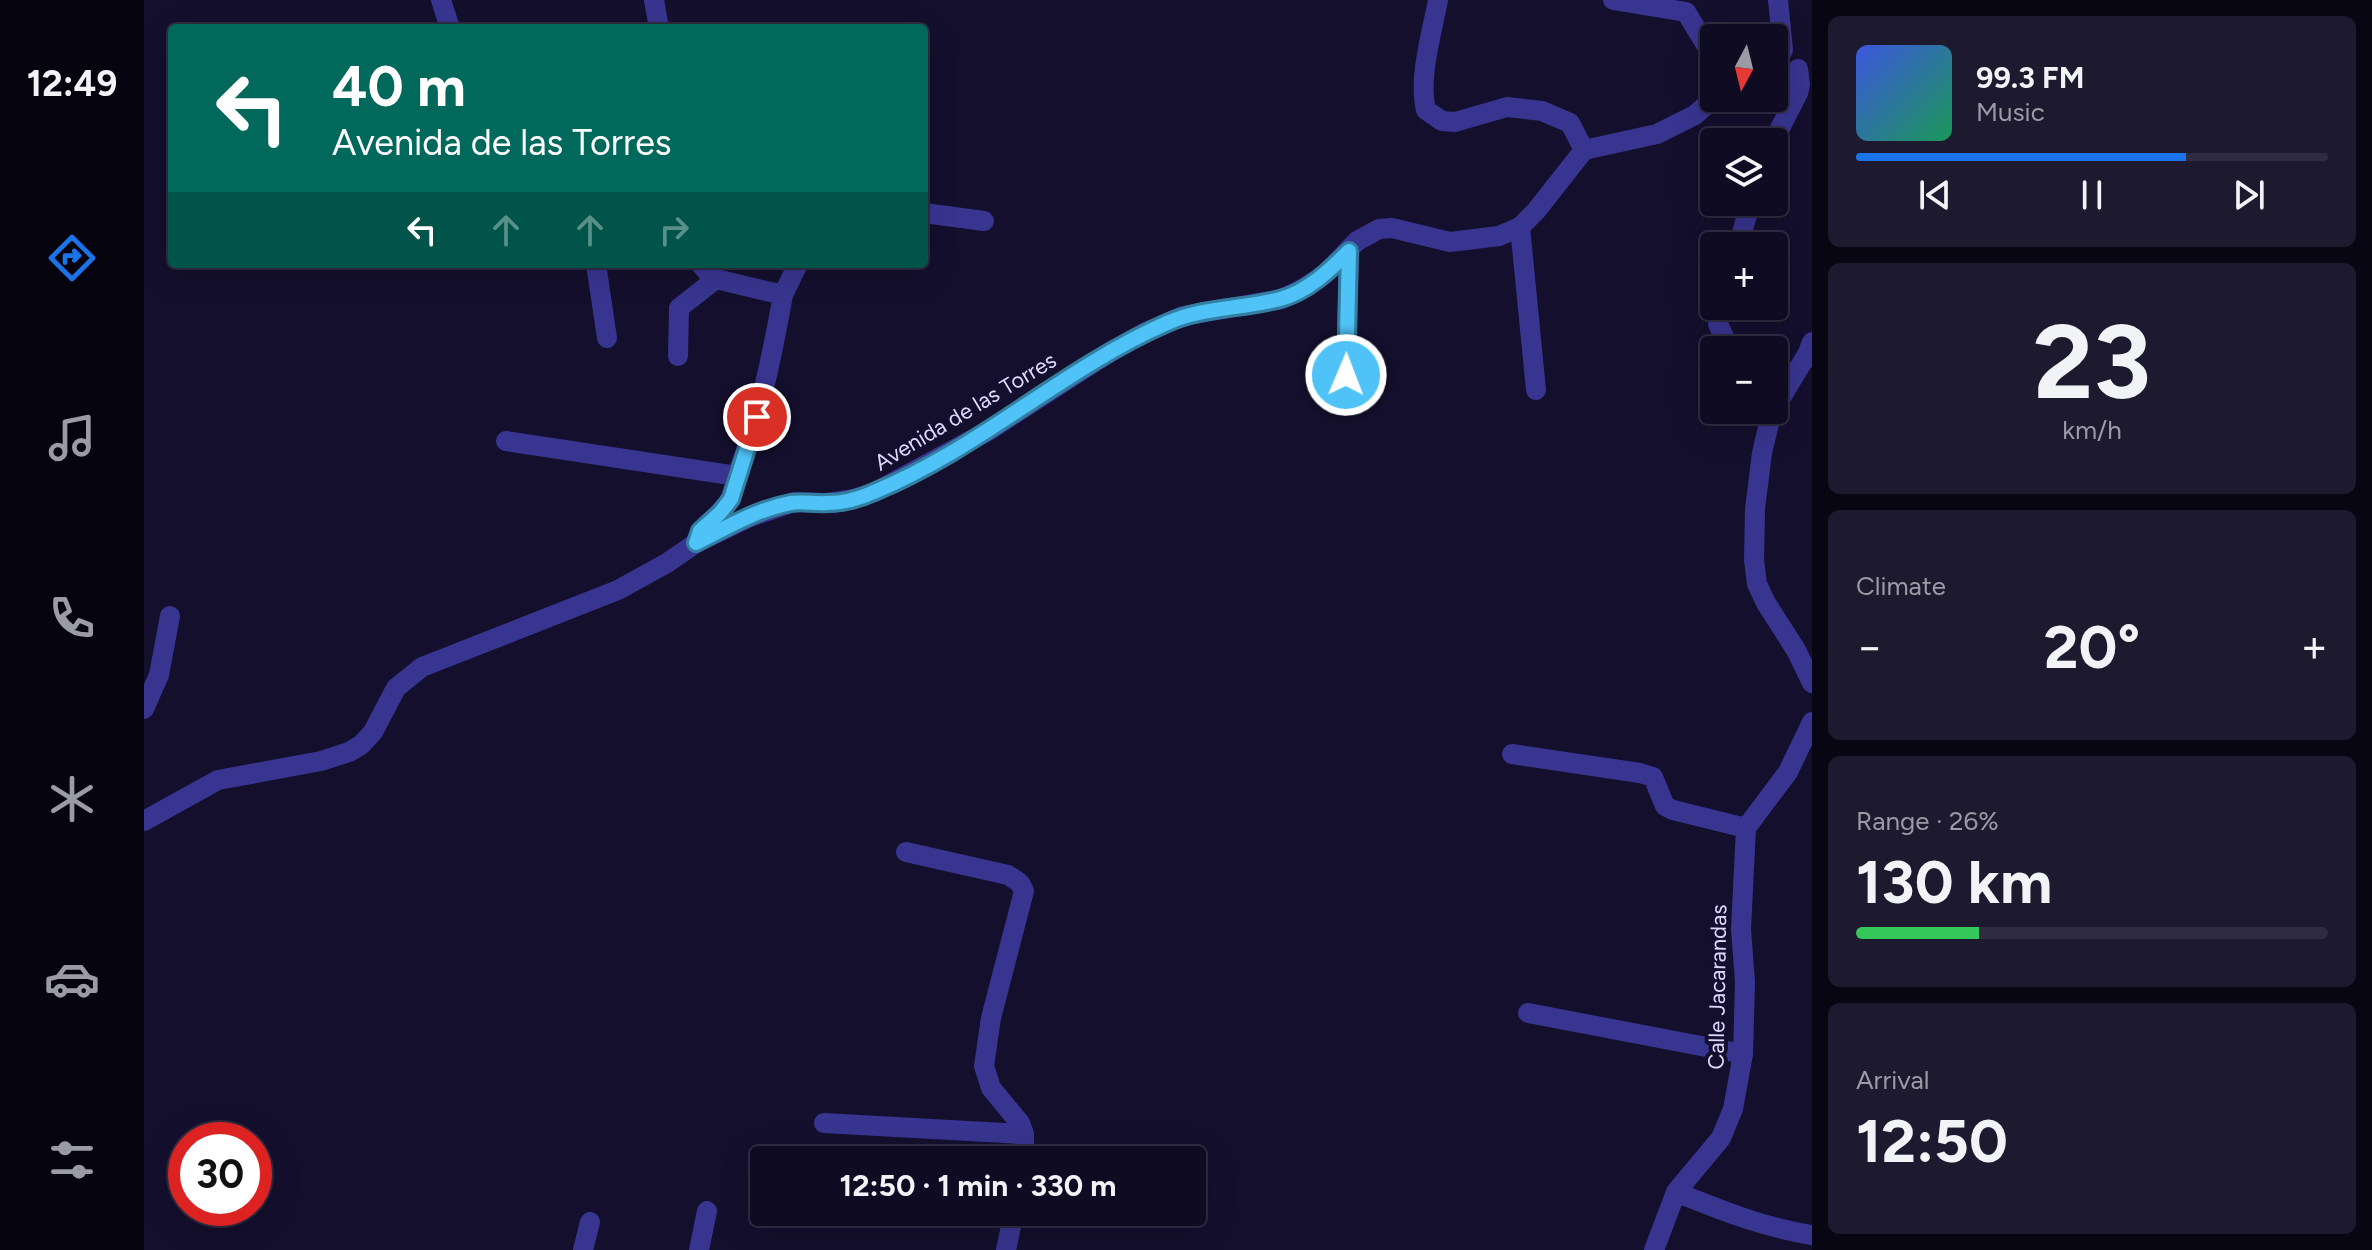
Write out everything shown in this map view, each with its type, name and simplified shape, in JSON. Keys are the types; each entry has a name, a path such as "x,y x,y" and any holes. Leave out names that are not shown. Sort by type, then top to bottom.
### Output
{"street":[{"path":"441,0 449,24"},
{"path":"654,0 658,24"},
{"path":"1438,0 1425,72 1423,97 1426,110 1442,121 1455,122 1507,107 1542,111 1570,123 1584,150"},
{"path":"1613,0 1688,6 1700,30"},
{"path":"1778,0 1780,24"},
{"path":"1780,128 1798,93 1805,65"},
{"path":"1536,390 1520,227 1584,150 1657,134 1700,111"},
{"path":"928,214 984,221"},
{"name":"Avenida de las Torres","path":"144,821 218,780 321,761 349,752 373,732 396,688 422,667 594,602 667,563 696,543 777,506 794,502 841,501 875,492 988,431 1144,333 1183,316 1282,299 1304,288 1325,274 1357,241 1379,229 1392,228 1450,242 1499,236 1520,227"},
{"path":"1346,375 1349,251"},
{"path":"597,268 607,338"},
{"path":"696,543 700,531 731,499 751,442 770,367 783,295 796,268"},
{"path":"678,356 679,308 708,271 783,295"},
{"path":"1788,385 1812,342"},
{"path":"1769,424 1755,509 1757,584 1812,683"},
{"path":"506,441 737,476"},
{"path":"144,709 159,675 170,616"},
{"path":"1512,754 1653,777 1665,806 1746,828 1788,772 1812,722"},
{"name":"Calle Jacarandas","path":"1654,1250 1676,1192 1721,1138 1733,1109 1743,1054 1745,982 1741,929 1746,828"},
{"path":"906,852 1008,875 1020,883 1024,891 991,1018 984,1066 991,1088 1020,1123 1024,1146"},
{"path":"1528,1013 1743,1054"},
{"path":"824,1123 1024,1134"},
{"path":"1676,1192 1755,1222 1812,1235"},
{"path":"699,1250 707,1211"},
{"path":"583,1250 590,1222"},
{"path":"1006,1250 1011,1226"}],"route":[{"path":"757,417 731,499 700,531 696,543 777,506 794,502 828,503 875,492 988,431 1144,333 1183,316 1282,299 1325,274 1349,251 1346,375"}]}
